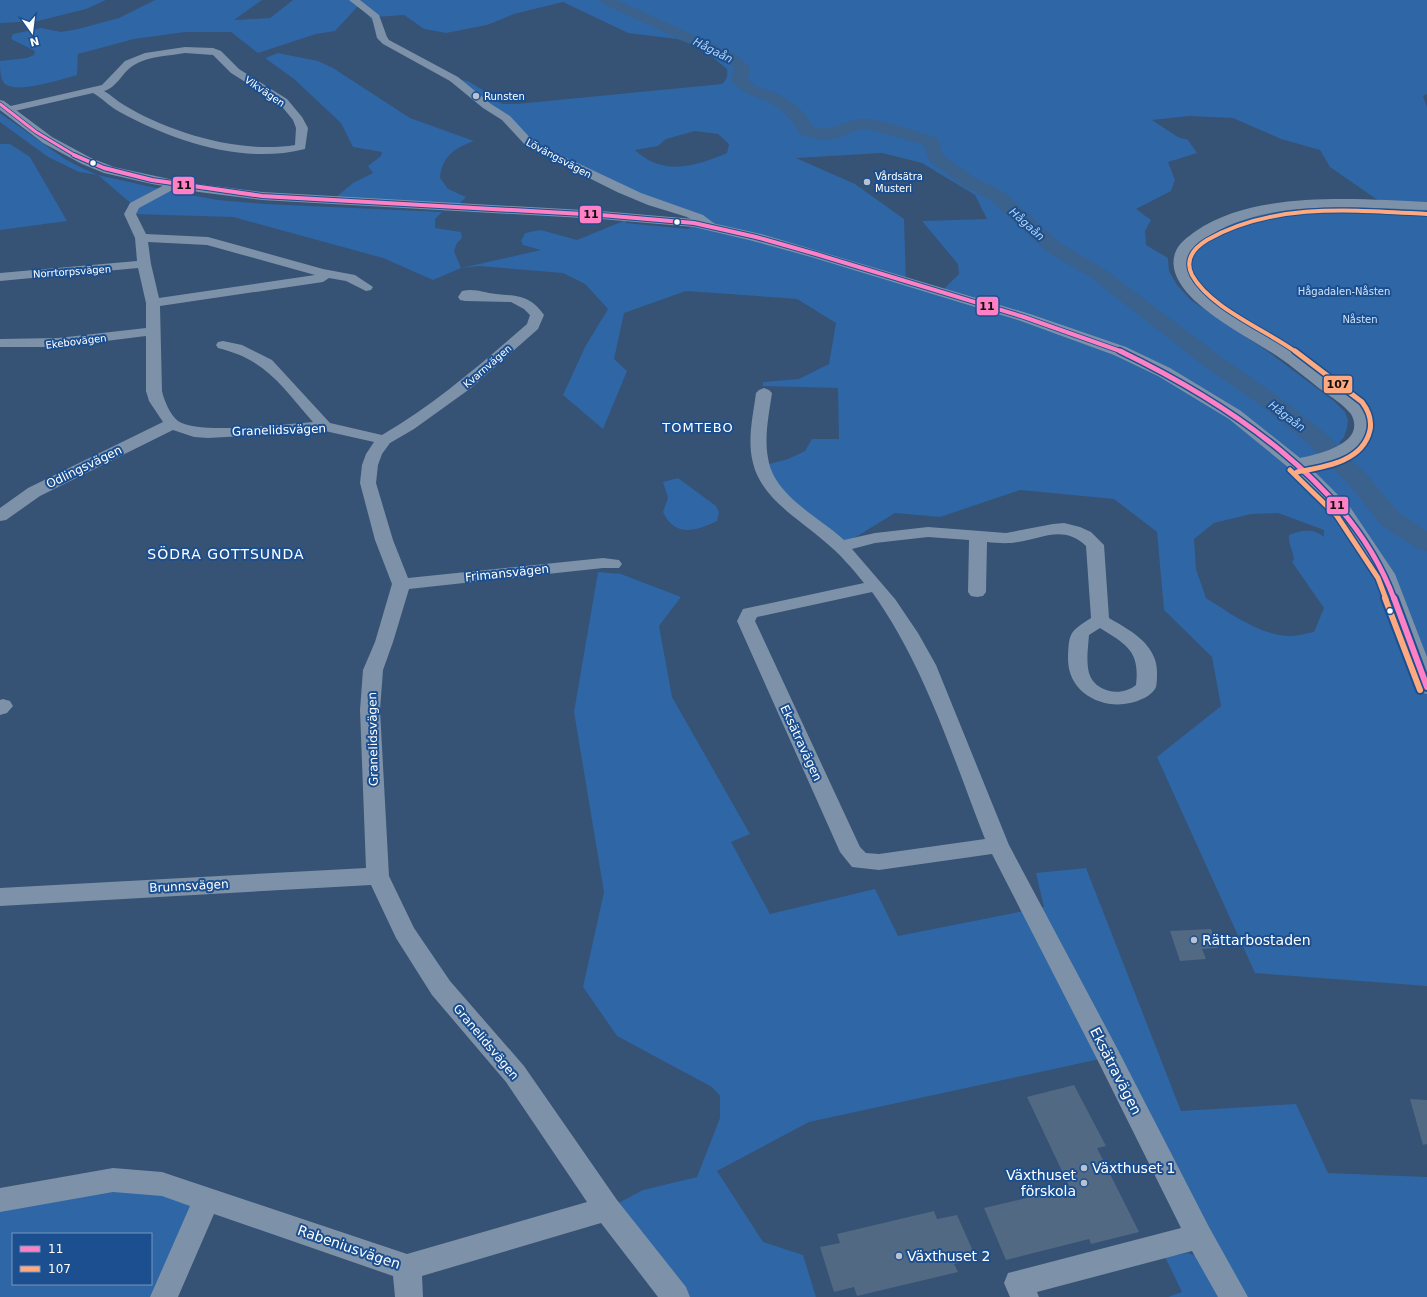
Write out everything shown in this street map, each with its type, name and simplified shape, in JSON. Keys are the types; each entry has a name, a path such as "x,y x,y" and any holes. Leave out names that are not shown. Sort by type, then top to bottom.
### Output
{"street":[{"name":"Lövängsvägen","path":"354,0 376,17 382,38 386,42 454,79 487,106 506,118 531,145 623,190 652,202 702,218 713,227"},
{"name":"Vikvägen","path":"3,107 106,87 129,63 145,56 185,50 213,51 217,53 235,71 283,101 298,119 302,128 301,147 270,150 229,149 164,128 120,108 105,94 95,90"},
{"path":"3,107 53,144 102,168 172,185 216,192 262,196 601,215 694,223 816,254 1024,317 1120,351 1164,372 1234,415 1264,437 1296,464 1343,512 1385,574 1427,687"},
{"path":"172,185 134,206 130,214 141,238 144,264 153,303 152,331 154,335 154,391 157,402 172,424"},
{"path":"1296,464 1321,459 1346,450 1359,438 1363,421 1360,412 1349,402 1284,354 1204,300 1190,286 1181,271 1181,258 1186,245 1196,236 1212,226 1259,211 1295,206 1427,206"},
{"path":"141,238 170,238 208,241 322,273 350,278 366,287"},
{"name":"Norrtorpsvägen","path":"0,276 144,264"},
{"path":"153,303 323,278 322,273"},
{"name":"Kvarnvägen","path":"384,440 408,426 466,385 533,326 537,314 530,305 517,300 490,297"},
{"name":"Ekebovägen","path":"0,344 28,346 62,344 152,331"},
{"path":"223,345 240,348 262,359 272,367 325,426"},
{"name":"Eksätravägen","path":"764,393 758,449 762,466 773,485 787,501 841,546 876,586 900,618 926,665 998,845 1109,1057 1199,1236 1234,1297"},
{"name":"Granelidsvägen","path":"172,424 194,432 208,433 325,426 384,440"},
{"name":"Odlingsvägen","path":"0,516 34,492 172,424"},
{"path":"384,440 374,454 370,465 368,483 384,540 401,584"},
{"path":"841,546 875,538 918,532 978,537 1021,538 1043,530 1066,528 1088,536 1095,545 1100,620"},
{"path":"977,592 978,537"},
{"name":"Frimansvägen","path":"401,584 603,563 613,564"},
{"name":"Granelidsvägen","path":"401,584 384,642 373,670 370,710 378,876 404,932 441,988 515,1074 607,1209 676,1297"},
{"name":"Eksätravägen","path":"876,586 750,613 746,622 851,852 860,861 879,862 998,845"},
{"name":"Brunnsvägen","path":"0,897 378,876"},
{"name":"Rabeniusvägen","path":"0,1200 113,1180 162,1184 408,1267 607,1209"},
{"path":"164,1297 207,1198"},
{"path":"1025,1297 1018,1283 1199,1236"},
{"path":"408,1267 409,1297"}],"green space":[{"path":"0,0 106,0 86,9 38,21 0,23"},
{"path":"155,0 262,0 234,20 270,18 293,0 1427,0 1427,94 1423,96 1427,107 1427,202 1379,201 1330,167 1320,150 1281,139 1233,118 1189,116 1152,120 1178,137 1188,140 1197,153 1168,162 1175,180 1171,191 1136,209 1151,220 1145,231 1146,245 1168,258 1169,271 1177,285 1191,300 1270,353 1334,401 1345,412 1348,420 1344,437 1339,443 1363,450 1370,412 1345,392 1278,348 1233,316 1213,299 1184,271 1186,254 1208,232 1257,213 1322,207 1427,208 1427,986 1255,973 1157,757 1221,706 1212,657 1164,610 1157,532 1114,499 1020,490 940,517 895,513 841,546 803,515 762,466 788,459 805,451 812,439 839,439 838,388 763,386 763,382 799,379 829,364 836,323 797,299 686,291 624,313 614,359 627,371 603,429 563,395 585,347 608,309 585,284 563,273 479,266 461,268 541,250 523,245 521,241 525,233 541,230 577,240 626,220 626,223 688,229 699,220 652,202 531,145 509,121 454,79 468,81 486,92 491,99 503,104 517,104 722,84 727,77 727,69 700,47 677,39 628,33 563,2 514,14 487,25 446,33 424,29 404,15 376,17 380,32 360,4 335,31 316,34 258,53 231,32 185,32 134,39 78,54 77,75 30,87 11,87 5,84 1,77 0,61 27,58 34,55 35,51 11,39 13,34 41,28 61,32 78,29 119,18","holes":["695,131 718,134 729,144 727,153 691,165 668,166 657,164 635,150 658,146 666,139","882,153 922,163 975,195 987,219 922,221 958,264 959,274 941,292 906,282 904,219 855,184 796,158","1278,513 1324,530 1324,537 1312,531 1298,532 1289,535 1289,541 1294,559 1292,562 1324,608 1314,632 1290,636 1265,631 1245,622 1206,598 1196,569 1194,539 1214,523 1251,514"]},
{"path":"278,53 318,61 333,68 410,118 474,141 455,150 447,158 441,170 440,178 448,189 466,197 459,204 336,197 353,183 373,173 368,166 381,156 382,152 353,147 341,123 294,79 265,58"},
{"path":"0,113 65,159 98,175 79,172 48,157 0,122"},
{"path":"0,144 10,144 30,157 67,221 0,230"},
{"path":"98,175 218,200 265,204 442,212 435,219 435,228 461,232 462,238 457,243 454,251 461,268 433,280 383,258 233,217 130,214 134,206"},
{"path":"678,478 716,506 719,512 717,521 687,530 674,526 668,520 663,512 668,498 663,482"},
{"path":"598,572 621,574 681,597 659,626 672,697 750,834 731,842 770,914 875,889 898,936 1044,907 1036,873 1086,868 1181,1111 1296,1104 1328,1173 1427,1177 1427,1297 1234,1297 1109,1057 809,1122 717,1171 763,1242 803,1255 816,1297 676,1297 607,1209 643,1190 697,1177 720,1118 720,1096 712,1087 617,1036 583,987 604,892 574,712"},
{"path":"113,1180 207,1198 164,1297 0,1297 0,1200"},
{"path":"1188,1253 1201,1258 1222,1297 1168,1297 1182,1292 1165,1257"}],"building":[{"name":"Rättarbostaden","path":"1211,929 1218,948 1202,949 1206,959 1180,961 1170,931"},
{"name":"Växthuset 1","path":"1074,1085 1106,1146 1097,1148 1139,1232 1091,1244 1089,1239 1006,1260 984,1208 1070,1188 1027,1097"},
{"path":"1410,1099 1427,1100 1427,1144 1423,1145"},
{"name":"Växthuset 2","path":"934,1211 937,1219 957,1215 976,1258 954,1264 958,1272 857,1296 854,1287 834,1292 820,1247 840,1243 837,1234"}],"waterway":[{"name":"Hågaån","path":"606,0 730,57 742,67 739,80 742,84 791,109 804,124 806,130 824,135 836,133 855,124 868,124 932,142 935,157 969,182 997,196 1053,247 1097,273 1216,364 1267,399 1316,438 1360,482 1390,519 1427,543"}],"transit line":[{"name":"11","path":"0,104 36,132 73,155 104,168 152,180 262,196 601,215 694,223 756,237 816,254 1024,317 1120,351 1164,372 1235,415 1296,464 1343,511 1385,574 1427,687"},
{"name":"107","path":"1297,472 1332,464 1354,454 1362,447 1368,438 1371,426 1368,411 1362,402 1354,395 1298,353 1238,316 1216,300 1205,290 1193,275 1189,266 1193,252 1201,244 1225,230 1252,221 1280,215 1340,211 1427,214"},
{"name":"107","path":"1290,470 1337,516 1378,578 1420,690"}],"place":[{"name":"Runsten","path":"476,96"},
{"name":"Vårdsätra Musteri","path":"867,182"},
{"name":"Rättarbostaden","path":"1194,940"},
{"name":"Växthuset 1","path":"1084,1168"},
{"name":"Växthuset förskola","path":"1084,1183"},
{"name":"Växthuset 2","path":"899,1256"}],"district":[{"name":"TOMTEBO","path":"698,427"},
{"name":"SÖDRA GOTTSUNDA","path":"226,554"}],"park label":[{"name":"Hågadalen-Nåsten","path":"1344,291"},
{"name":"Nåsten","path":"1360,319"}]}
